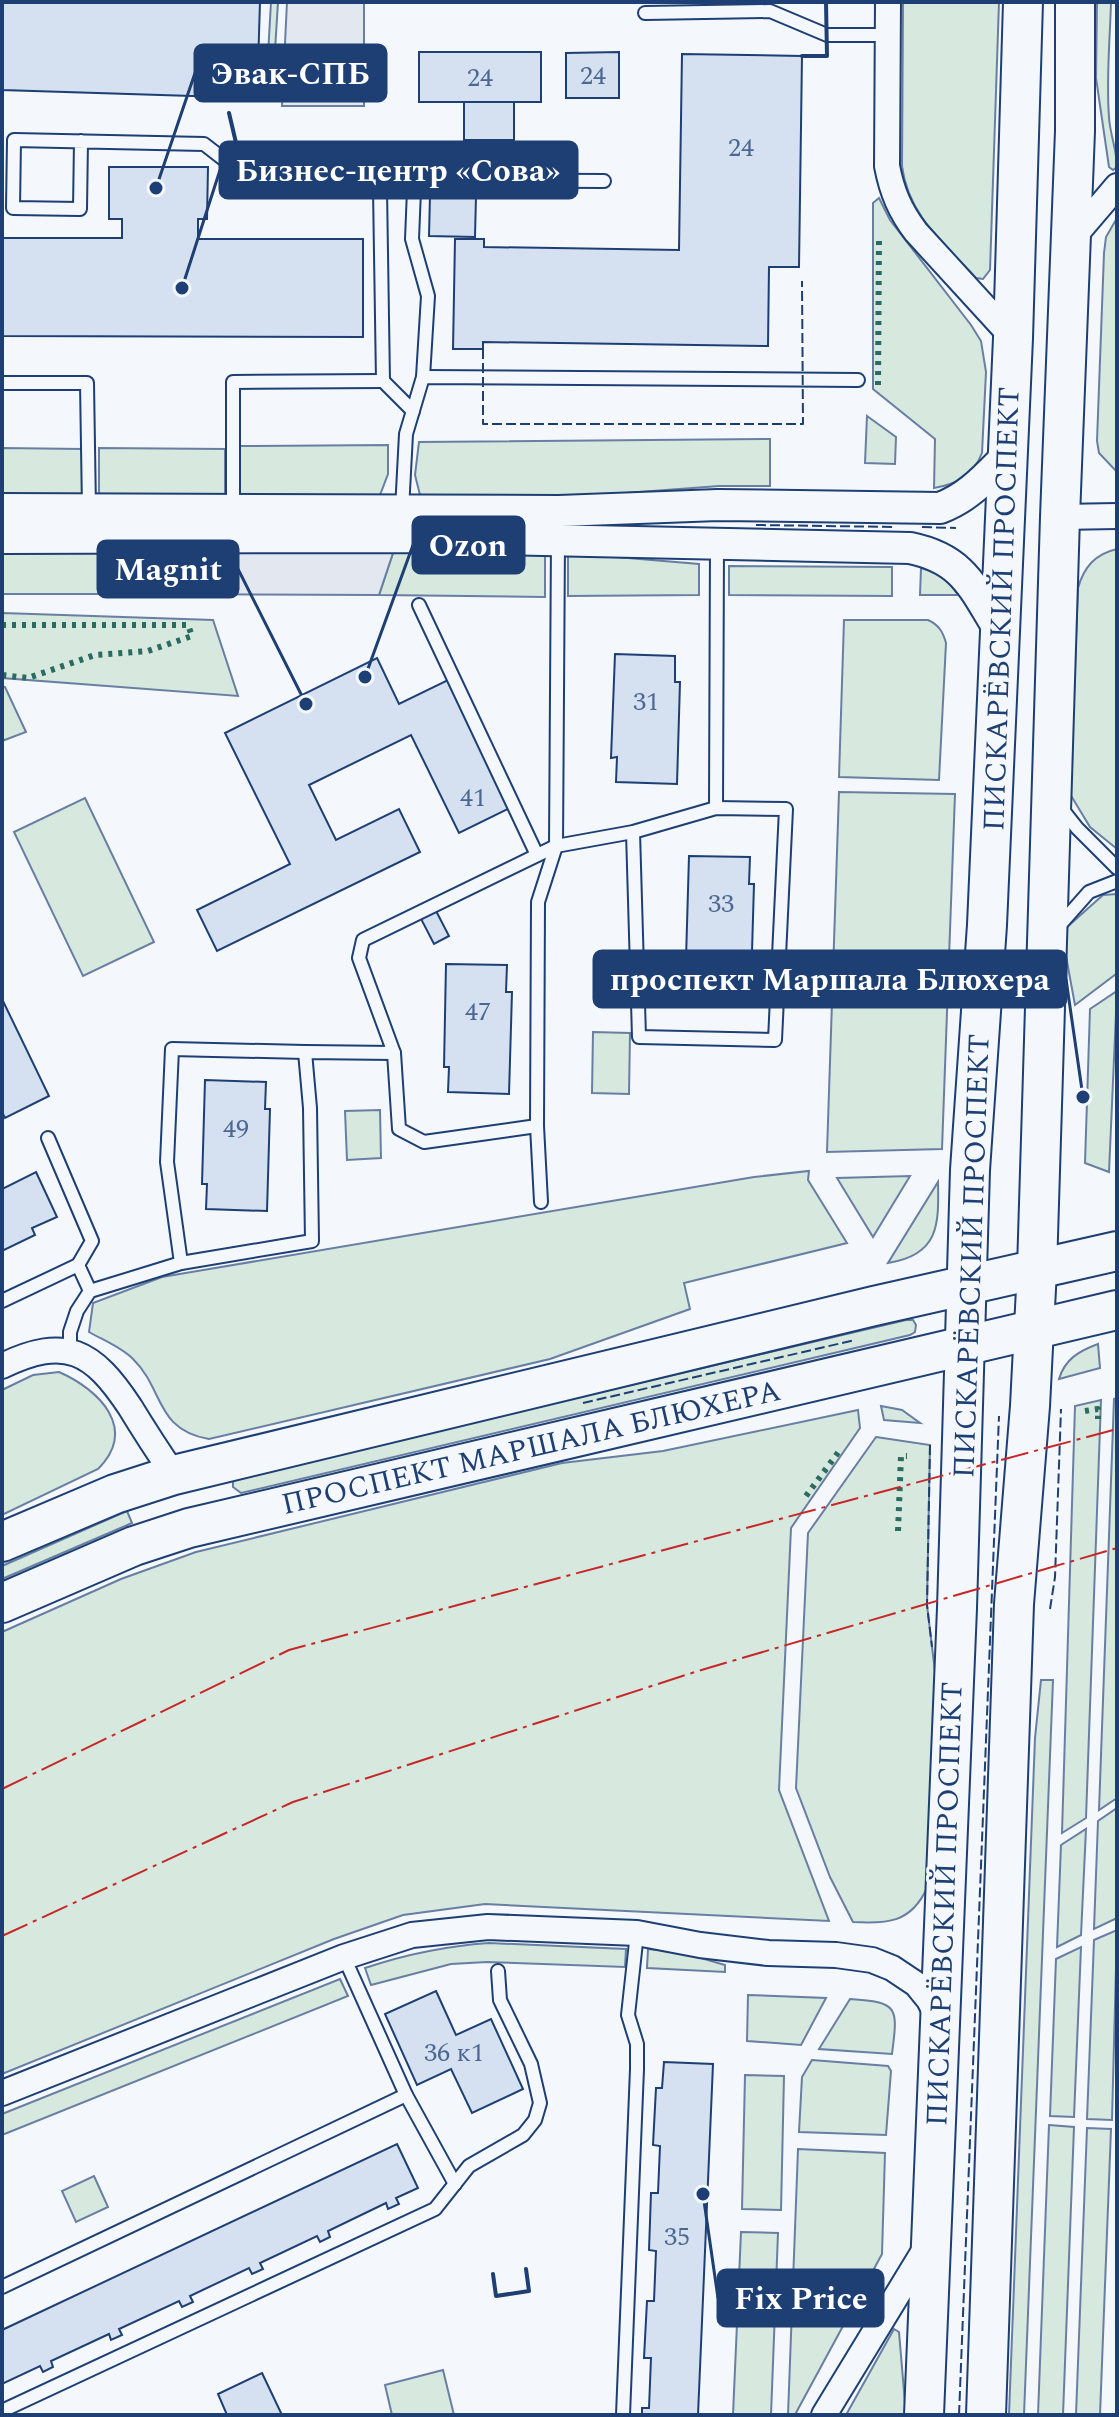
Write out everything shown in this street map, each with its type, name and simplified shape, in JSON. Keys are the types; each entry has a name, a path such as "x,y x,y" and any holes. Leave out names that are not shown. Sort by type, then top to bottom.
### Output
{"main road":[{"name":"ПИСКАРЁВСКИЙ ПРОСПЕКТ","path":"924,2415 966,1345 970,1170 987,925 1013,338 1023,2"},
{"name":"ПИСКАРЁВСКИЙ ПРОСПЕКТ","path":"986,2415 1014,1604 1037,1269 1075,131 1075,2"},
{"name":"ПРОСПЕКТ МАРШАЛА БЛЮХЕРА","path":"2,1542 115,1494 174,1475 1117,1251"},
{"name":"ПРОСПЕКТ МАРШАЛА БЛЮХЕРА","path":"2,1603 134,1546 189,1528 1117,1310"},
{"path":"174,1475 189,1528"}],"street":[{"path":"888,2 887,166 891,189 902,213 916,232 1013,338"},
{"path":"1071,240 1117,186"},
{"path":"558,525 718,505 940,508 957,502 973,490 1007,456"},
{"path":"2,509 233,509 401,523"},
{"path":"1060,517 1117,516"},
{"path":"2,538 401,523 558,525 717,545 910,548 932,552 960,570 1000,631"},
{"path":"2,1366 26,1355 52,1349 70,1351 88,1359 111,1378 174,1475"},
{"path":"2,2093 344,1957 412,1935 488,1927 637,1933 768,1953 836,1955 872,1960 892,1968 916,1984 939,2020"},
{"path":"824,2415 930,2241"}],"lane":[{"path":"645,13 770,11 827,35 888,35"},
{"path":"81,141 80,209 13,208 14,140 81,141 204,144 262,189 380,189 383,381 413,411"},
{"path":"401,523 406,434 423,377 428,296 412,239 413,197 418,184 429,180 604,181"},
{"path":"423,377 858,380"},
{"path":"233,509 233,382 383,381"},
{"path":"2,383 87,383 89,509"},
{"path":"541,1202 537,1126 538,902 556,846 558,525"},
{"path":"716,808 717,545"},
{"path":"419,605 537,855"},
{"path":"1052,794 1077,828 1117,868"},
{"path":"537,1126 424,1142 399,1129 394,1053 359,958 363,940 556,846 633,832 716,808 786,809 775,1040 639,1037 633,832"},
{"path":"1047,942 1089,892 1117,881"},
{"path":"181,1263 167,1162 172,1049 394,1053"},
{"path":"70,1351 70,1332 90,1291 181,1263 312,1241 310,1108 305,1052"},
{"path":"2,1301 78,1265 92,1241 48,1138"},
{"path":"78,1265 90,1291"},
{"path":"623,2415 637,2069 637,2044 628,2015 637,1933"},
{"path":"344,1957 406,2095 455,2184"},
{"path":"2,2411 435,2209 469,2166 523,2135 535,2120 540,2103 531,2064 500,2000 498,1971"},
{"path":"2,2287 406,2095"}],"shaded area":[{"path":"271,2 278,2 272,99 259,98 262,55 268,55"},
{"path":"287,2 364,2 364,106 282,106"},
{"path":"903,2 999,2 990,270 983,279 976,278 929,227 906,183 902,166"},
{"path":"1097,2 1111,2 1108,88 1110,124 1117,161 1117,167 1113,170 1109,167 1096,78"},
{"path":"879,198 890,220 981,341 986,372 982,453 974,468 963,478 934,488 935,439 873,389 873,203"},
{"path":"1117,218 1117,472 1099,453 1097,441 1104,253 1106,237"},
{"path":"867,416 896,437 895,464 865,463"},
{"path":"770,439 770,486 719,486 586,496 420,495 415,475 419,442"},
{"path":"388,445 388,474 380,495 239,496 239,446"},
{"path":"2,448 82,449 83,495 2,495"},
{"path":"99,448 225,449 225,495 99,496"},
{"path":"1117,549 1117,849 1090,827 1070,794 1078,588 1092,562 1102,554"},
{"path":"2,552 163,552 177,594 2,594"},
{"path":"163,552 393,553 379,595 177,594"},
{"path":"393,553 545,553 545,597 379,595"},
{"path":"568,553 699,564 699,595 568,596"},
{"path":"729,566 892,567 892,596 729,595"},
{"path":"921,568 942,577 958,595 920,595"},
{"path":"2,613 213,620 238,696 2,678"},
{"path":"844,620 928,620 942,632 946,643 939,780 839,777"},
{"path":"2,686 26,732 2,741"},
{"path":"839,792 955,794 942,1149 827,1152"},
{"path":"85,798 154,942 83,976 14,832"},
{"path":"1117,894 1116,974 1075,1005 1063,940 1066,928 1103,895"},
{"path":"1117,991 1109,1172 1085,1163 1090,1009"},
{"path":"593,1032 630,1033 629,1094 592,1093"},
{"path":"380,1110 381,1158 347,1160 345,1111"},
{"path":"809,1171 808,1180 847,1243 684,1283 690,1309 550,1359 209,1439 179,1427 169,1418 133,1359 89,1332 93,1303 162,1277 754,1177"},
{"path":"910,1176 873,1237 837,1178"},
{"path":"938,1182 938,1212 932,1236 917,1253 888,1263"},
{"path":"913,1320 916,1325 915,1332 910,1335 241,1493 233,1487 237,1478"},
{"path":"1098,1344 1100,1368 1059,1379 1074,1357"},
{"path":"59,1372 100,1400 114,1425 115,1440 98,1469 2,1515 2,1390 33,1375"},
{"path":"1117,1398 1117,1798 1099,1810 1114,1399"},
{"path":"1101,1400 1086,1818 1062,1833 1075,1406"},
{"path":"881,1406 902,1410 920,1423 884,1420"},
{"path":"858,1410 860,1428 791,1528 779,1790 829,1921 485,1904 403,1915 334,1939 2,2074 2,1632 121,1579 196,1552 562,1463 663,1451"},
{"path":"876,1437 930,1445 927,1605 936,1680 927,1888 921,1900 906,1915 865,1923 853,1922 830,1877 796,1788 808,1533"},
{"path":"127,1511 132,1523 2,1579 2,1566"},
{"path":"1041,1680 1053,1680 1024,2415 1009,2415 1035,1738"},
{"path":"1117,1808 1117,1918 1094,1929 1098,1821"},
{"path":"1086,1829 1081,1935 1057,1947 1061,1845"},
{"path":"1117,1930 1112,2120 1087,2119 1094,1940"},
{"path":"489,1943 626,1949 625,1967 487,1962 451,1964 371,1985 365,1968 426,1951"},
{"path":"1081,1947 1074,2117 1050,2116 1056,1959"},
{"path":"648,1949 680,1952 725,1965 725,1972 647,1968"},
{"path":"340,1979 348,1996 2,2135 2,2114"},
{"path":"748,1995 826,1998 801,2045 747,2041"},
{"path":"850,1999 878,2002 892,2010 895,2026 892,2054 819,2049"},
{"path":"812,2060 888,2066 891,2071 886,2135 799,2132 802,2077"},
{"path":"745,2075 784,2076 781,2210 742,2209"},
{"path":"1049,2125 1074,2127 1063,2415 1038,2415"},
{"path":"1087,2128 1111,2129 1100,2415 1076,2415"},
{"path":"798,2149 885,2153 882,2254 795,2415 788,2415"},
{"path":"94,2176 108,2207 76,2222 62,2191"},
{"path":"741,2232 778,2233 771,2415 733,2415"},
{"path":"894,2329 899,2332 906,2415 846,2415"},
{"path":"443,2370 454,2415 392,2415 385,2385"}],"building":[{"path":"2,2 260,2 257,98 2,90"},
{"path":"419,52 541,52 541,102 419,102"},
{"path":"619,52 619,98 566,98 566,53"},
{"path":"682,54 802,56 799,267 769,267 768,346 483,342 483,349 453,349 455,239 484,239 484,247 679,250"},
{"path":"464,102 514,102 514,140 464,140"},
{"path":"109,167 208,167 207,219 198,219 198,239 363,239 363,337 2,336 2,238 122,238 122,219 109,219"},
{"path":"430,195 476,196 475,237 429,236"},
{"path":"615,654 675,656 675,682 680,682 677,784 616,782 617,757 611,758"},
{"path":"377,658 399,704 448,680 510,808 459,833 411,735 309,785 336,840 399,809 420,852 217,951 197,910 290,864 225,733"},
{"path":"689,856 750,857 749,884 754,884 751,986 690,984 691,959 686,959"},
{"path":"434,907 449,936 434,944 419,915"},
{"path":"446,964 507,965 506,992 512,992 509,1094 448,1092 449,1067 444,1067"},
{"path":"2,999 49,1096 5,1118 2,1112"},
{"path":"205,1080 266,1082 265,1109 270,1109 267,1211 206,1209 207,1184 202,1184"},
{"path":"36,1172 57,1217 32,1228 35,1235 2,1251 2,1189"},
{"path":"436,1991 456,2035 491,2019 523,2089 472,2113 451,2069 417,2085 385,2014"},
{"path":"664,2062 713,2064 698,2415 642,2415 642,2408 649,2408 651,2358 644,2358 647,2301 654,2301 656,2251 649,2250 651,2193 658,2193 660,2146 653,2145 656,2088 662,2088"},
{"path":"397,2144 418,2188 396,2198 399,2204 388,2209 386,2203 328,2231 330,2237 320,2242 317,2236 260,2263 263,2269 252,2274 249,2268 190,2296 193,2302 182,2307 179,2301 119,2329 122,2335 111,2340 109,2334 51,2361 53,2367 43,2372 40,2366 2,2384 2,2330"},
{"path":"262,2373 282,2415 227,2415 218,2394"}],"hedge":[{"path":"878,385 879,238"},
{"path":"2,625 188,625 192,636 148,651 95,655 28,678 2,675"},
{"path":"1085,1411 1098,1409 1098,1419"},
{"path":"806,1496 840,1450"},
{"path":"898,1531 901,1456 907,1456"}],"fence":[{"path":"483,349 483,424 803,424 802,281"},
{"path":"756,525 896,527"},
{"path":"922,527 956,528"},
{"path":"583,1403 855,1340"},
{"path":"1050,1609 1055,1577 1061,1409"},
{"path":"959,2415 999,1416"},
{"path":"930,1445 927,1605 932,1647"}],"wall":[{"path":"802,56 827,56 826,2"},
{"path":"229,113 237,147 399,146"},
{"path":"493,2274 496,2296 529,2291 526,2269"}],"power":[{"path":"2,1789 289,1650 1117,1429"},
{"path":"2,1936 293,1802 698,1671 1117,1548"}],"place":[{"name":"Эвак-СПБ","path":"156,188"},
{"name":"Бизнес-центр «Сова»","path":"182,288"},
{"name":"Ozon","path":"365,677"},
{"name":"Magnit","path":"306,704"},
{"name":"проспект Маршала Блюхера","path":"1083,1097"},
{"name":"Fix Price","path":"703,2194"}]}
